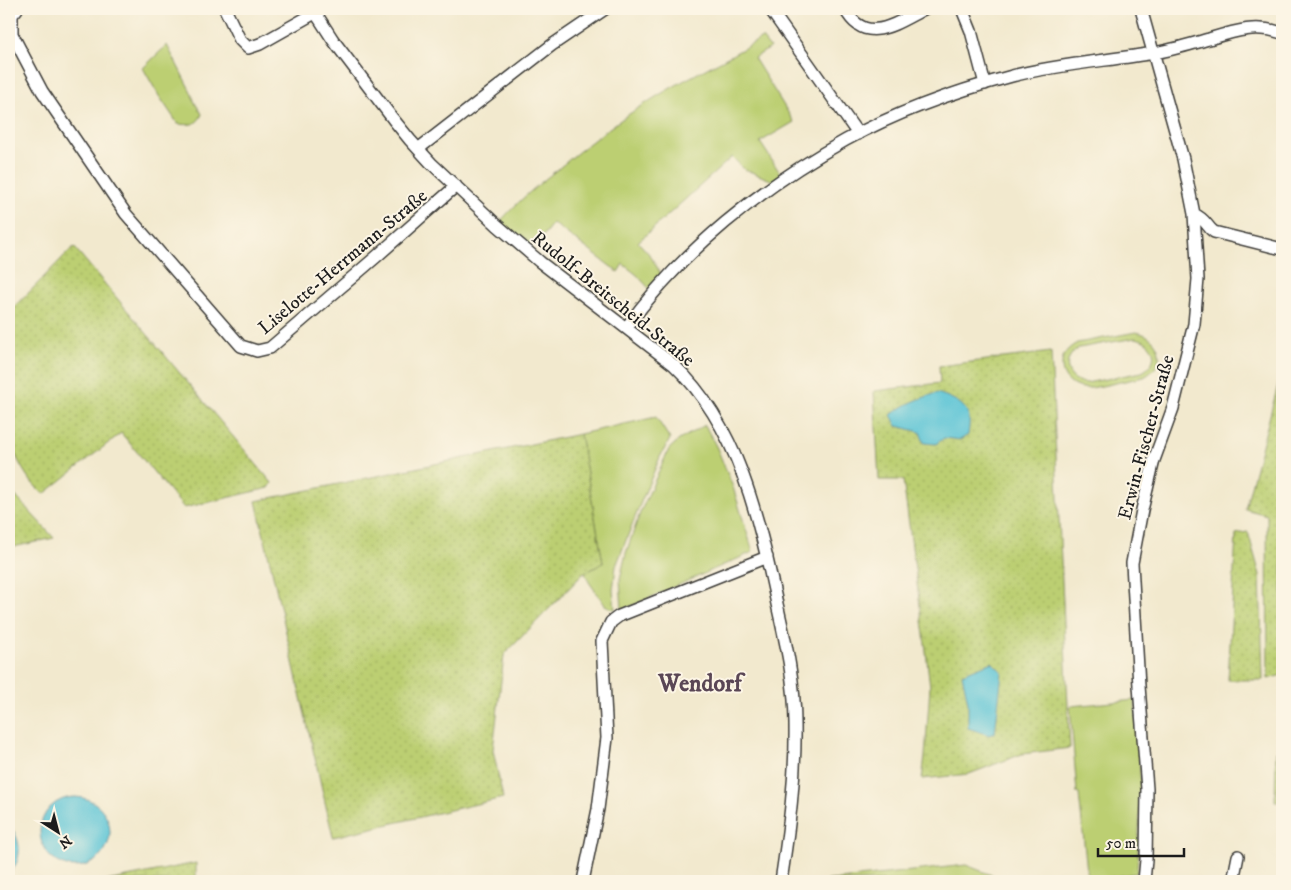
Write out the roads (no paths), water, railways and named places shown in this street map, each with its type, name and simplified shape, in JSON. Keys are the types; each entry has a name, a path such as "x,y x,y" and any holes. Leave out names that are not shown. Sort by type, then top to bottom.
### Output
{"street":[{"name":"Liselotte-Herrmann-Straße","path":"17,9 12,15 12,34 42,91 126,214 241,346 257,351 270,348 456,186"},
{"path":"225,9 240,40 248,48 260,44 314,11"},
{"path":"418,149 552,45 605,9"},
{"path":"770,9 858,134"},
{"path":"845,9 858,25 869,30 882,29 894,25 924,9"},
{"path":"962,9 971,31 986,84"},
{"name":"Erwin-Fischer-Straße","path":"1141,9 1183,159 1194,214 1198,279 1194,324 1173,408 1154,460 1132,563 1146,788 1146,860 1144,881"},
{"name":"Rudolf-Breitscheid-Straße","path":"314,11 333,40 418,149 497,225 540,262 681,372 708,405 725,436 745,482 767,557 786,646 795,722 795,756 792,805 780,881"},
{"path":"626,328 681,264 727,222 784,179 858,134 882,122 922,105 1012,76 1078,63 1154,53 1240,29 1271,29 1282,33"},
{"path":"1194,214 1203,218 1214,232 1282,248"},
{"path":"583,881 598,809 607,738 602,641 611,622 619,616 767,557"},
{"path":"1233,881 1238,856"}],"water":[{"path":"937,393 957,401 968,413 968,435 960,440 944,438 936,444 924,443 920,432 897,426 891,415 907,404"},
{"path":"992,662 1002,672 995,733 989,735 968,728 968,703 962,674"},
{"path":"75,797 94,803 104,813 110,832 104,851 94,861 75,867 56,861 46,851 40,832 46,813 56,803"},
{"path":"9,825 18,843 19,856 9,874"}],"district":[{"name":"Wendorf","path":"700,683"}]}
